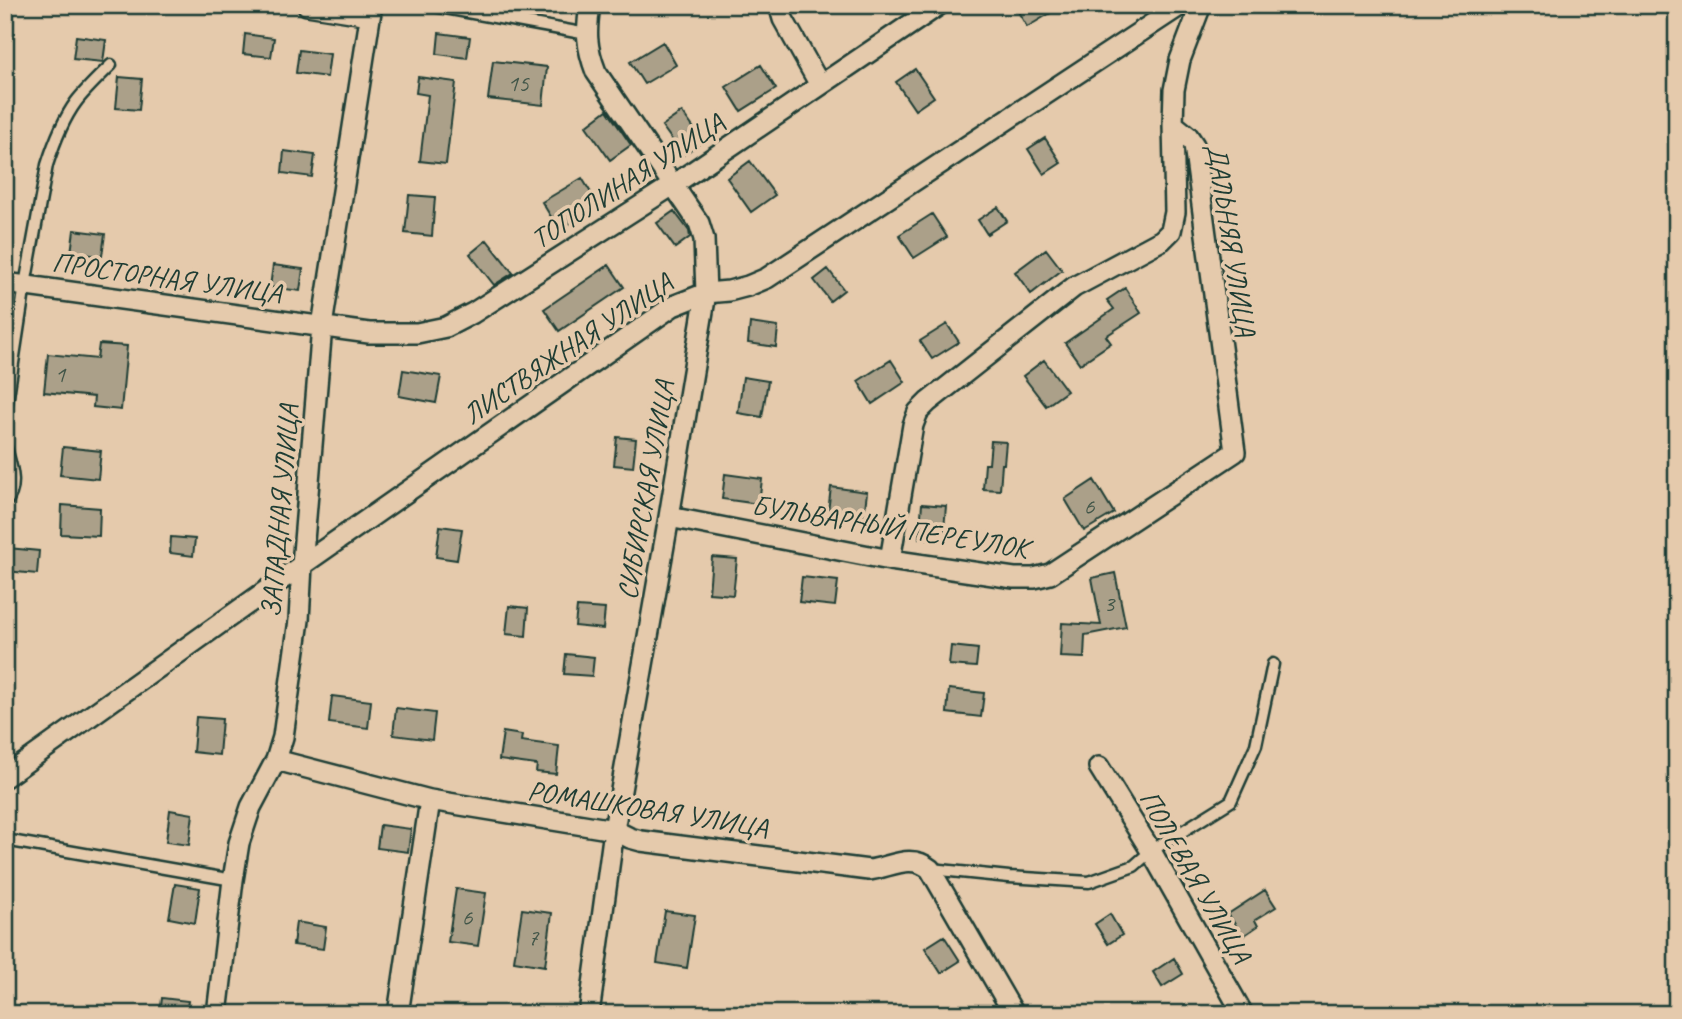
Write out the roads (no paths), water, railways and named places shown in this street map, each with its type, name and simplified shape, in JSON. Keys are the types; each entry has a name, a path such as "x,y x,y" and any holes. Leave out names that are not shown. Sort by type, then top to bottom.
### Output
{"street":[{"path":"307,5 371,10"},
{"name":"СИБИРСКАЯ УЛИЦА","path":"589,1014 614,830 706,293 704,239 699,223 596,72 589,54 587,34 590,5"},
{"path":"779,5 783,19 820,85"},
{"name":"ТОПОЛИНАЯ УЛИЦА","path":"322,326 369,332 417,333 446,327 473,313 673,185 939,5"},
{"name":"ЛИСТВЯЖНАЯ УЛИЦА","path":"5,778 302,565 673,306 706,293 729,291 767,278 1181,5"},
{"name":"ДАЛЬНЯЯ УЛИЦА","path":"1201,5 1180,60 1174,90 1173,124 1188,136 1194,145 1235,452"},
{"name":"ЗАПАДНАЯ УЛИЦА","path":"217,1014 239,842 251,807 276,760 283,737 299,620 322,326 371,10"},
{"path":"890,560 913,425 918,412 1074,287 1162,240 1171,231 1175,212 1173,124"},
{"name":"ПРОСТОРНАЯ УЛИЦА","path":"15,284 322,326"},
{"name":"БУЛЬВАРНЫЙ ПЕРЕУЛОК","path":"669,517 890,560 1014,578 1034,578 1050,573 1235,452"},
{"name":"РОМАШКОВАЯ УЛИЦА","path":"276,760 430,800 614,830 641,841 869,870 908,860 922,863 930,869"},
{"name":"ПОЛЕВАЯ УЛИЦА","path":"1099,767 1151,851 1243,1014"},
{"path":"398,1014 430,800"},
{"path":"930,869 1014,1014"}],"lane":[{"path":"429,5 587,34"},
{"path":"5,415 15,284 47,165 62,125 76,101 111,65"},
{"path":"5,444 14,484 9,500 5,503"},
{"path":"930,869 1089,883 1134,866 1151,851 1231,801 1256,745 1273,663"},
{"path":"5,840 233,880"}]}
